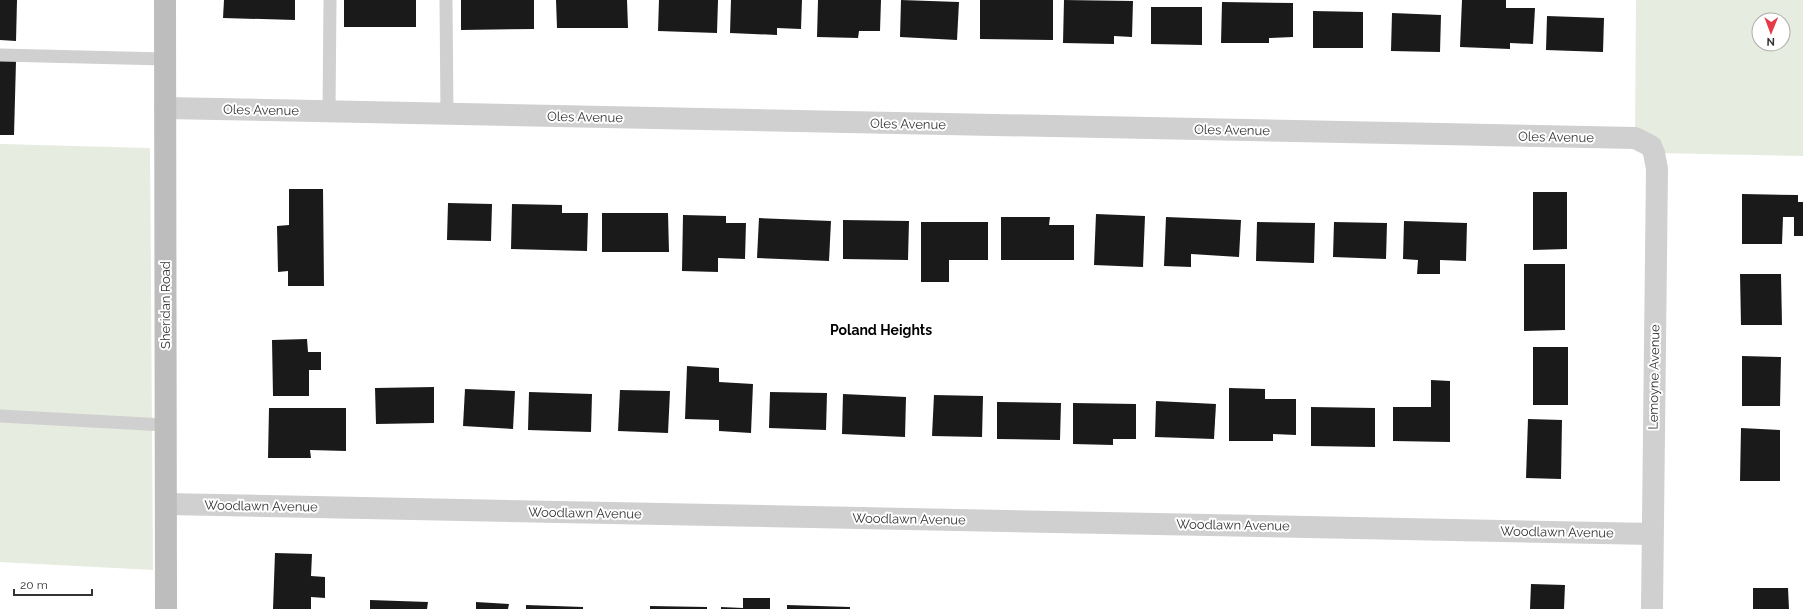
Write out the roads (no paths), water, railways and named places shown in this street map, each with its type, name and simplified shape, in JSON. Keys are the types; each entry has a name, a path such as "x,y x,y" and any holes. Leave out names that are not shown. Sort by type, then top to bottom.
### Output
{"street":[{"name":"Sheridan Road","path":"164,0 166,609"},
{"name":"Oles Avenue","path":"165,108 1635,138 1650,146"},
{"name":"Lemoyne Avenue","path":"1650,146 1654,153 1657,168 1652,609"},
{"name":"Woodlawn Avenue","path":"166,504 1652,534"}],"lane":[{"path":"329,112 330,0"},
{"path":"446,0 447,114"},
{"path":"0,54 165,59"},
{"path":"0,416 166,425"}],"district":[{"name":"Poland Heights","path":"881,330"}]}
